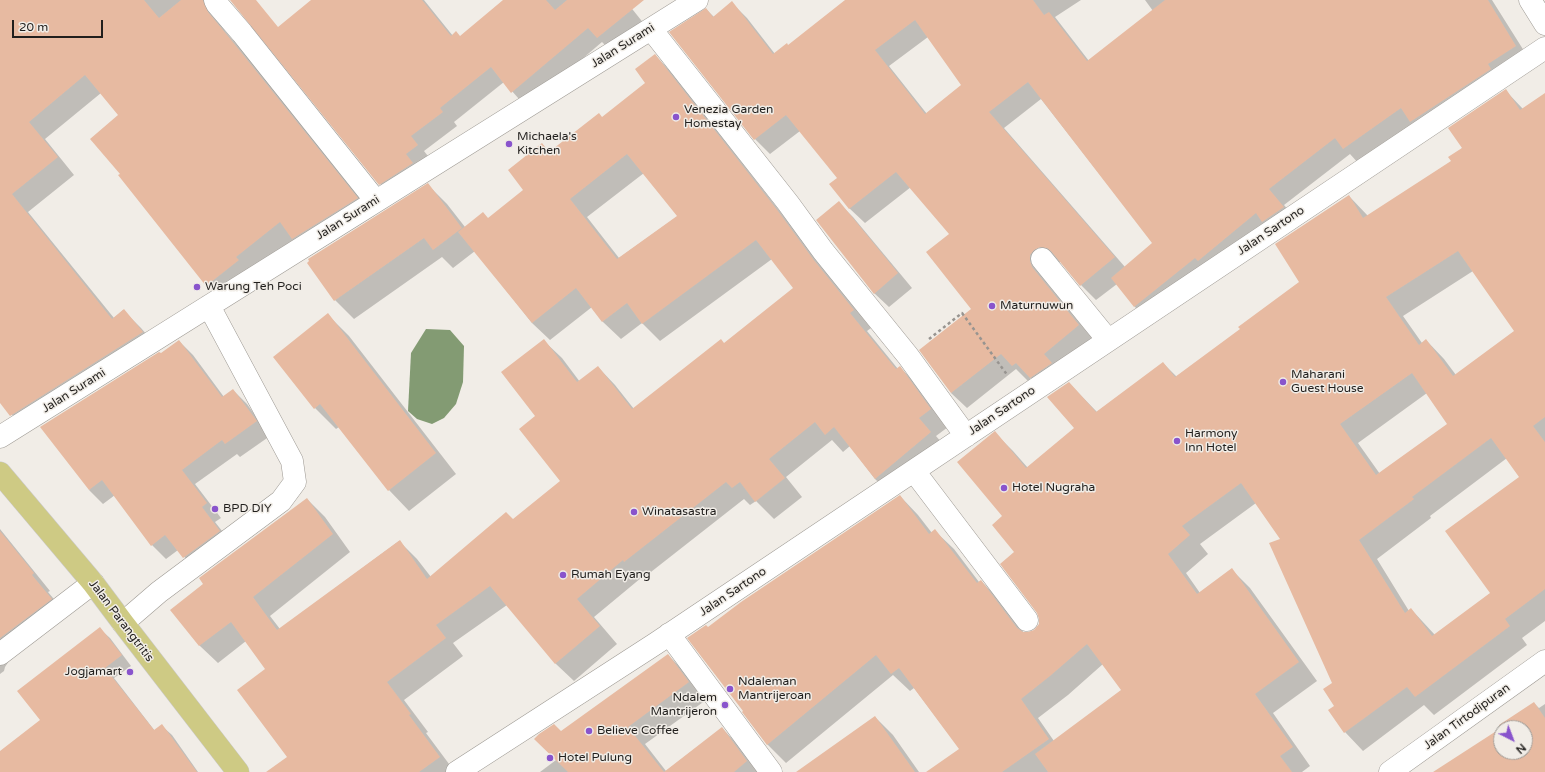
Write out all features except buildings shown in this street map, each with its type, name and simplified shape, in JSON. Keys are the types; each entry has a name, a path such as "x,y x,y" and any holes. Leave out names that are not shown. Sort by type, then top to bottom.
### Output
{"main road":[{"name":"Jalan Parangtritis","path":"0,473 93,583 122,623 238,772"}],"street":[{"path":"215,0 376,201"},
{"name":"Jalan Surami","path":"0,437 697,0"},
{"path":"1530,0 1545,24"},
{"path":"651,29 788,202 823,250 908,356 966,436"},
{"name":"Jalan Sartono","path":"457,772 669,634 914,471 1545,48"},
{"path":"1042,259 1108,340"},
{"path":"122,623 159,592 281,501 295,482 292,461 209,306"},
{"path":"914,471 1026,620"},
{"path":"0,654 93,583"},
{"path":"669,634 771,772"},
{"name":"Jalan Tirtodipuran","path":"1390,772 1545,661"}],"path":[{"path":"926,342 962,313 1023,397"}],"shaded area":[{"path":"426,329 450,330 464,346 463,382 456,404 444,418 432,424 417,419 408,411 411,353"}],"place":[{"name":"Venezia Garden Homestay","path":"676,117"},
{"name":"Michaela's Kitchen","path":"509,144"},
{"name":"Warung Teh Poci","path":"197,287"},
{"name":"Maturnuwun","path":"992,306"},
{"name":"Maharani Guest House","path":"1283,382"},
{"name":"Harmony Inn Hotel","path":"1177,441"},
{"name":"Hotel Nugraha","path":"1004,488"},
{"name":"BPD DIY","path":"215,509"},
{"name":"Winatasastra","path":"634,512"},
{"name":"Rumah Eyang","path":"563,575"},
{"name":"Jogjamart","path":"130,672"},
{"name":"Ndaleman Mantrijeroan","path":"730,689"},
{"name":"Ndalem Mantrijeron","path":"725,705"},
{"name":"Believe Coffee","path":"589,731"},
{"name":"Hotel Pulung","path":"550,758"}]}
